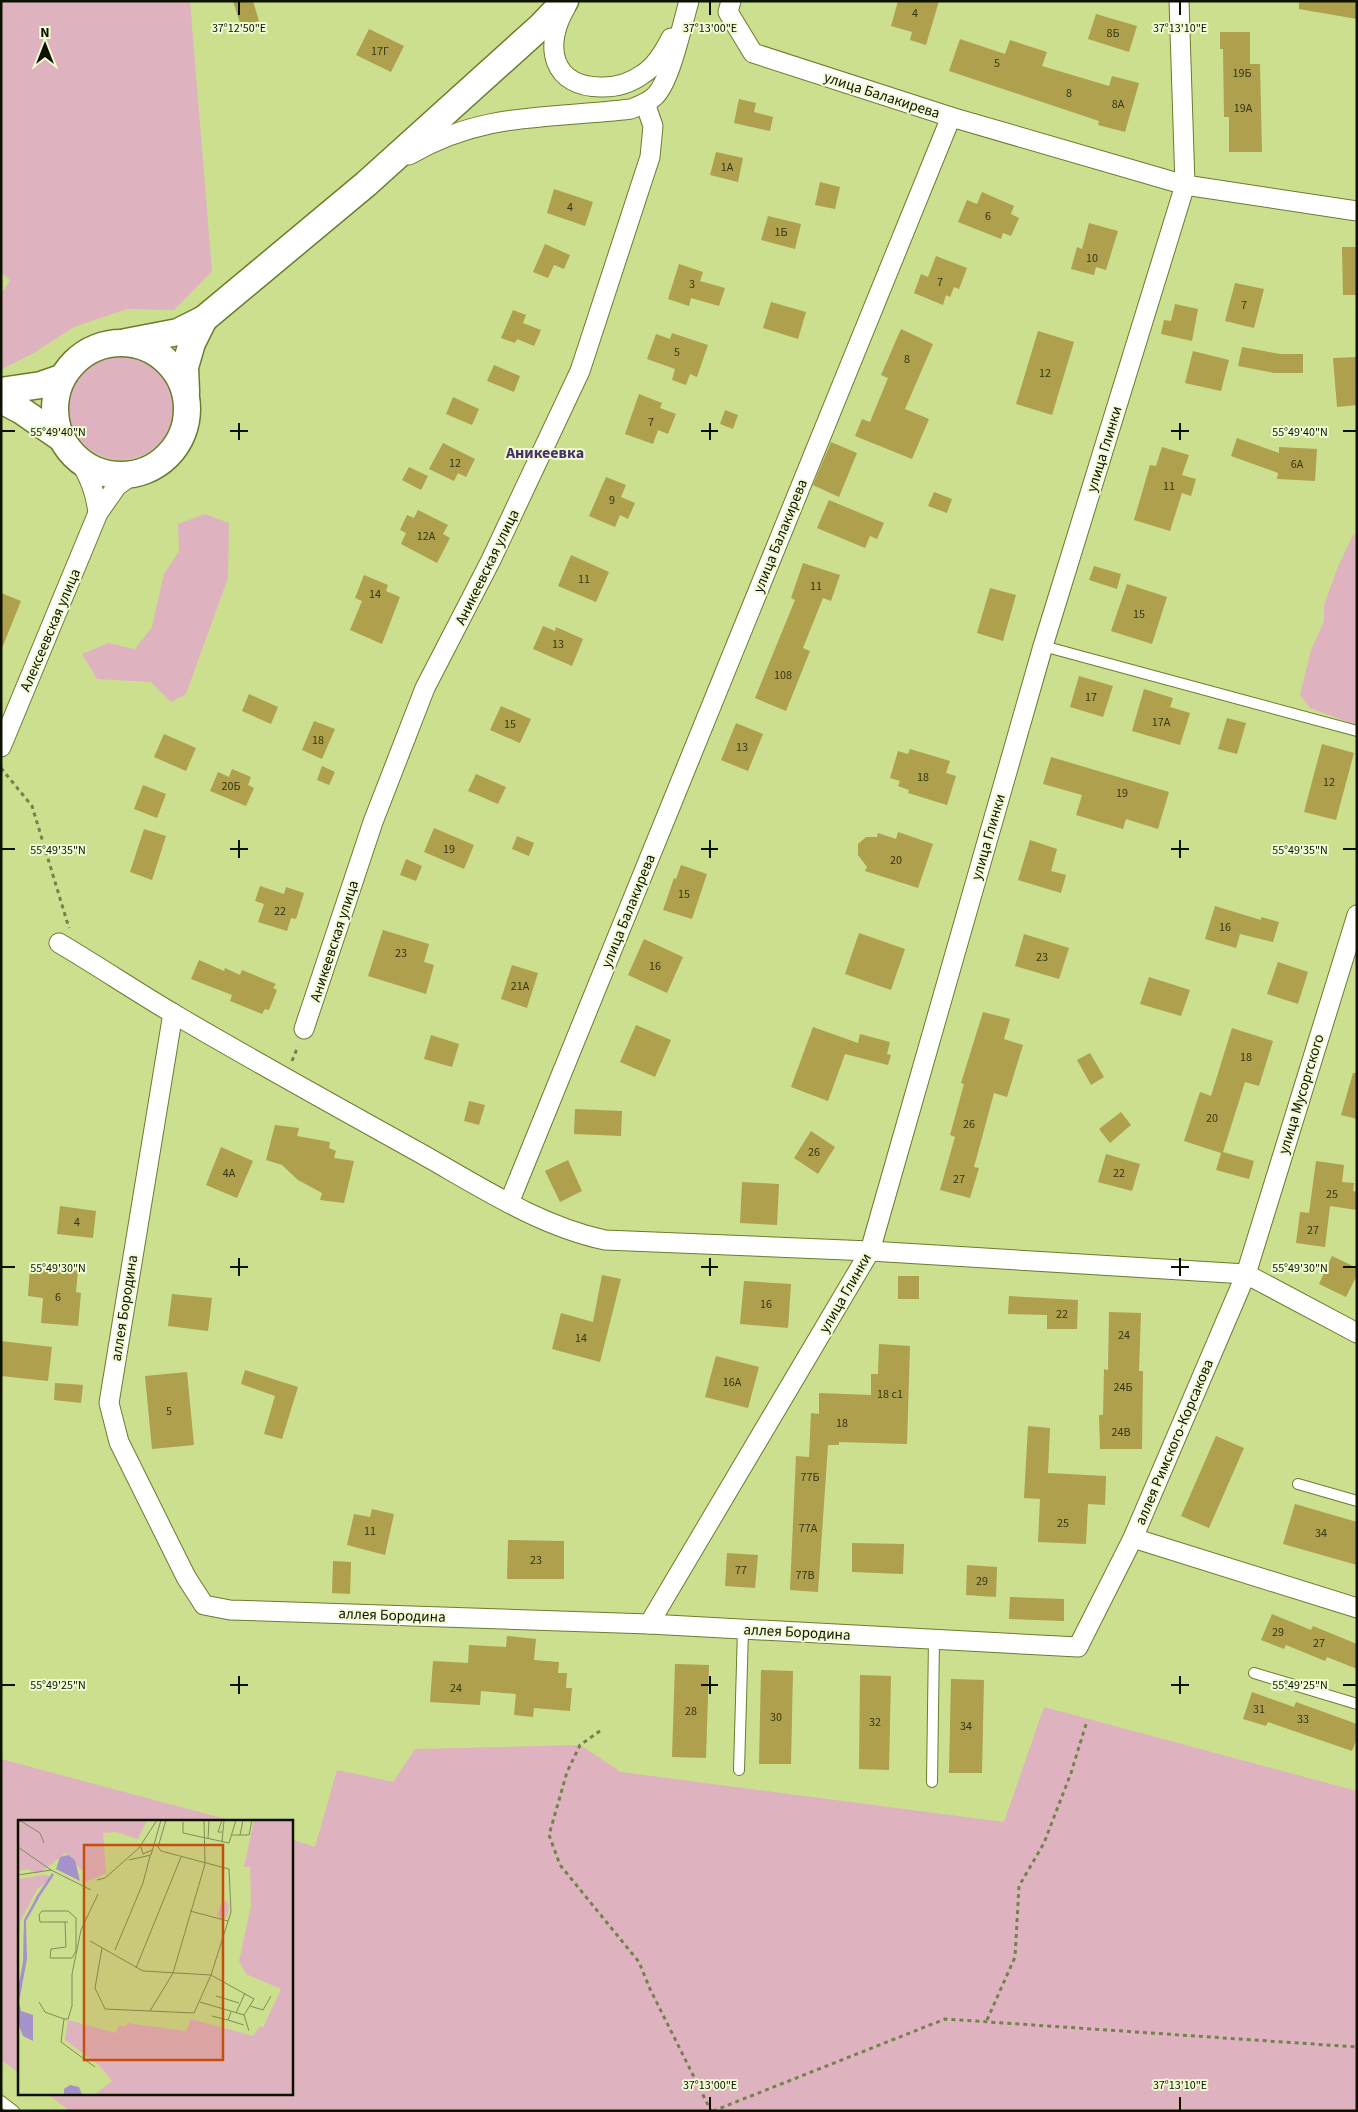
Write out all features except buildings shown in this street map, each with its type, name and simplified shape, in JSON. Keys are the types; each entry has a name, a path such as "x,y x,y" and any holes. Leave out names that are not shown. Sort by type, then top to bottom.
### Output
{"street":[{"path":"204,319 192,343 185,367 188,416 182,437 169,455 152,468 132,475 110,474 90,468 73,456 61,438 54,418 55,398 61,378 73,362 88,350 107,343 126,342 178,332 204,319 366,184 540,27 565,1"},
{"path":"569,1 558,19 554,33 555,59 559,69 566,78 594,88 623,84 643,74 662,55 688,5"},
{"name":"улица Балакирева","path":"509,1203 950,117 753,53 728,12 731,1"},
{"name":"улица Глинки","path":"649,1624 870,1251 1043,646 1185,185 1179,1"},
{"path":"366,184 393,164 416,151 457,132 487,123 522,117 631,109 645,103 654,97 665,84 688,5"},
{"name":"Аникеевская улица","path":"304,1029 373,822 425,688 492,560 580,371 650,157 653,126 645,103"},
{"path":"950,117 1185,185 1357,211"},
{"path":"126,342 147,347 165,358 179,375 186,395"},
{"path":"1,391 41,384 61,378"},
{"path":"1,400 22,411 61,438"},
{"path":"79,460 89,476 96,496 98,513"},
{"name":"Алексеевская улица","path":"1,747 98,513 117,486 132,475"},
{"name":"улица Мусоргского","path":"1246,1274 1357,915"},
{"path":"65,938 173,1013 285,1078 509,1203 580,1235 605,1240 870,1251 1246,1274 1357,1333"},
{"name":"аллея Бородина","path":"173,1013 109,1403 119,1442 186,1577 204,1605 230,1610 649,1624 1078,1647 1133,1538"},
{"name":"аллея Римского-Корсакова","path":"1246,1274 1133,1538 1357,1608"}],"lane":[{"path":"1043,646 1357,731"},
{"path":"1298,1484 1357,1501"},
{"path":"739,1770 743,1630"},
{"path":"932,1782 934,1639"},
{"path":"1254,1673 1357,1704"},
{"path":"1,2102 14,2111"}],"path":[{"path":"1,768 32,806 67,925 65,938"},
{"path":"285,1078 304,1029"},
{"path":"987,2020 1015,1957 1019,1886 1044,1843 1071,1773 1087,1721"},
{"path":"600,1730 580,1745 567,1772 549,1835 560,1865 639,1962 650,1989 712,2111 945,2019 987,2020 1357,2047"}],"shaded area":[{"path":"1,1 190,1 212,271 174,310 127,309 74,327 32,354 2,369 1,295 10,280 1,272"},
{"path":"121,356 141,360 150,364 158,371 165,379 169,388 173,408 169,428 165,437 158,445 150,452 141,456 121,460 101,456 92,452 84,445 77,437 73,428 69,408 73,388 77,379 84,371 92,364 101,360"},
{"path":"205,514 229,523 228,578 186,694 171,702 151,682 97,679 82,654 108,643 135,649 152,627 164,574 179,551 178,524"},
{"path":"1353,535 1357,536 1357,723 1353,724 1310,708 1300,695 1311,650 1324,621 1324,605 1337,569"},
{"path":"1044,1707 1357,1791 1357,2111 70,2111 47,2094 292,2094 292,1839 315,1847 337,1770 393,1782 415,1749 580,1745 621,1772 1004,1822"},
{"path":"1,1759 229,1820 18,1820 18,2072 1,2060"}],"district":[{"name":"Аникеевка","path":"545,452"}]}
